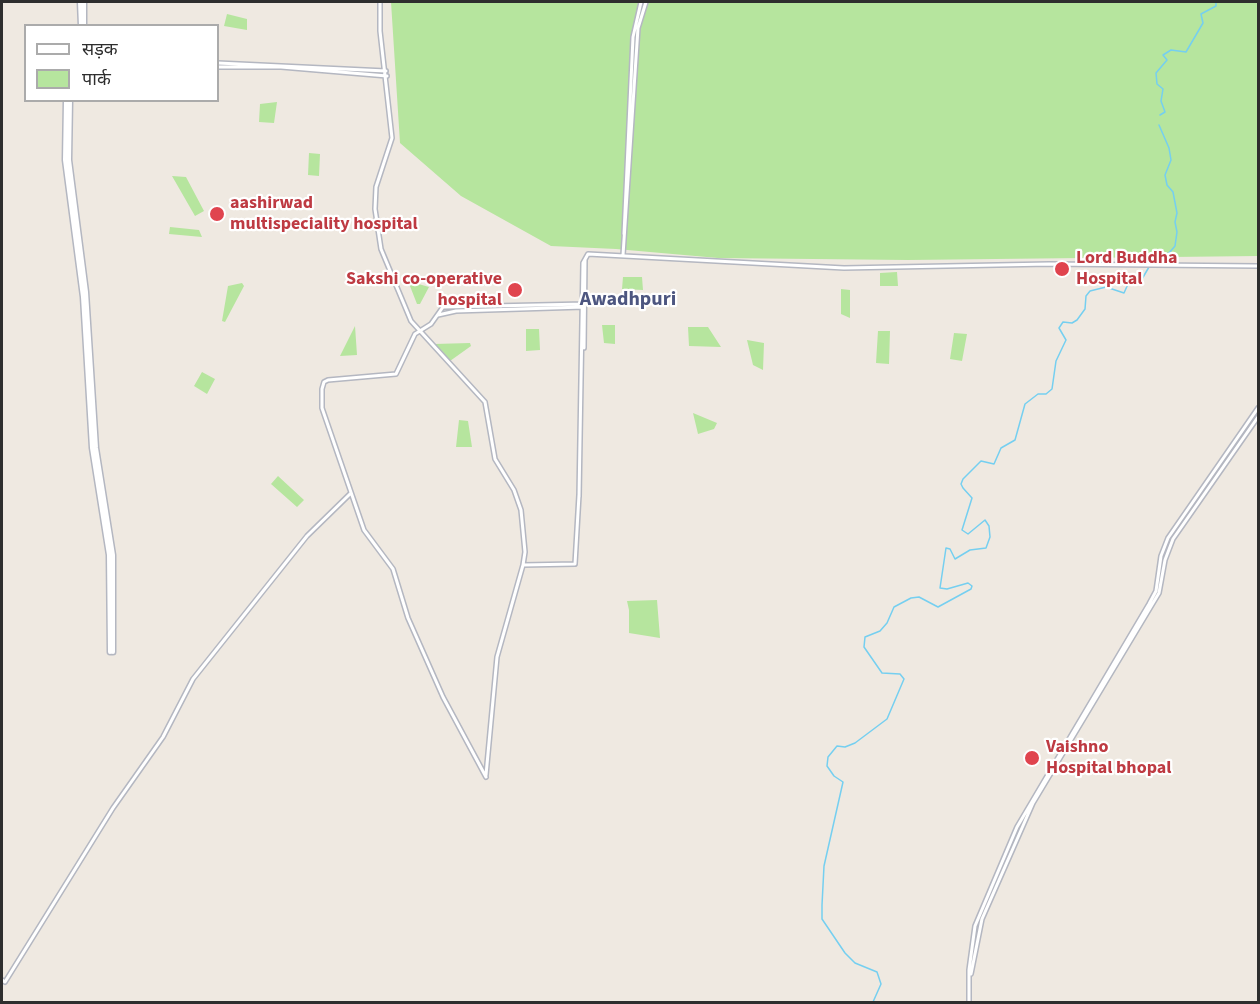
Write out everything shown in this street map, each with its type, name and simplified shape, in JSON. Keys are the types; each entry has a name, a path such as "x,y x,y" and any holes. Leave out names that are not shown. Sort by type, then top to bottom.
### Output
{"main road":[{"path":"82,2 83,24"},
{"path":"68,102 69,160 87,296 96,448 113,555 112,652"}],"street":[{"path":"380,2 380,31 387,71 392,138 376,187 375,209 386,265 410,318 420,330 485,402 495,459 514,490 521,510 523,565 497,657 486,777 443,697 408,618 393,569 367,536 322,408 324,381 393,375 399,370 405,350 420,330 431,324 443,307 584,306"},
{"path":"639,18 641,2"},
{"path":"623,255 633,37 646,2"},
{"path":"219,65 387,71"},
{"path":"219,65 281,67 387,76"},
{"path":"523,565 575,564 585,260 588,254 665,260 904,269 1036,264 1258,266"},
{"path":"971,974 969,970 975,926 1020,819 1153,597 1161,556 1168,537 1258,408"},
{"path":"969,1002 971,974 982,919 1033,803 1160,593 1165,560 1173,539 1258,417"},
{"path":"2,980 5,982 113,808 163,737 193,679 307,536 351,493"}],"green space":[{"path":"391,2 1258,2 1258,256 908,260 718,258 551,246 461,196 400,143"},
{"path":"227,14 247,19 247,30 224,26"},
{"path":"277,102 274,123 259,122 260,104"},
{"path":"309,153 320,154 319,176 308,175"},
{"path":"172,176 186,177 204,211 195,216"},
{"path":"170,227 199,230 202,237 169,234"},
{"path":"897,272 898,286 880,286 880,273"},
{"path":"623,277 642,277 643,290 622,289"},
{"path":"408,281 429,287 420,304 417,304"},
{"path":"242,283 244,286 225,322 222,321 228,286"},
{"path":"841,289 850,290 850,318 841,314"},
{"path":"602,325 615,325 615,344 604,343"},
{"path":"355,326 357,355 340,356"},
{"path":"688,327 708,327 721,347 689,346"},
{"path":"526,329 539,329 540,350 526,351"},
{"path":"878,331 890,331 889,364 876,363"},
{"path":"954,333 967,334 962,361 950,359"},
{"path":"747,340 764,343 763,370 753,365"},
{"path":"470,343 471,346 450,361 434,344"},
{"path":"202,372 215,379 207,394 194,386"},
{"path":"693,413 717,423 714,429 698,434"},
{"path":"459,420 468,421 472,447 456,447"},
{"path":"278,476 304,500 297,507 271,484"},
{"path":"657,600 660,638 629,633 627,601"}],"waterway":[{"path":"1160,115 1165,112 1161,101 1163,89 1157,84 1156,73 1167,60 1163,55 1171,50 1186,52 1203,23 1201,14 1216,6 1216,2"},
{"path":"1151,263 1169,253 1175,246 1177,232 1175,222 1177,213 1173,192 1167,185 1165,175 1171,160 1169,148 1159,125"},
{"path":"873,1002 881,984 877,972 855,963 845,953 822,919 824,866 843,782 834,776 827,766 828,757 837,746 845,747 855,743 887,719 904,679 900,674 882,673 864,647 865,637 880,631 887,623 894,607 911,598 919,597 938,607 971,589 972,586 968,583 947,589 940,588 946,548 950,549 955,559 970,550 986,548 990,537 989,526 985,520 968,534 962,530 972,498 961,484 963,479 981,461 994,464 1001,448 1015,440 1025,404 1038,394 1046,394 1052,389 1056,361 1066,340 1059,328 1063,322 1072,323 1077,320 1085,309 1086,296 1090,291 1106,287 1124,293 1132,275 1142,279 1149,267"}],"place":[{"name":"aashirwad multispeciality hospital","path":"217,214"},
{"name":"Lord Buddha Hospital","path":"1062,269"},
{"name":"Sakshi co-operative hospital","path":"515,290"},
{"name":"Vaishno Hospital bhopal","path":"1032,758"}],"district":[{"name":"Awadhpuri","path":"628,301"}]}
